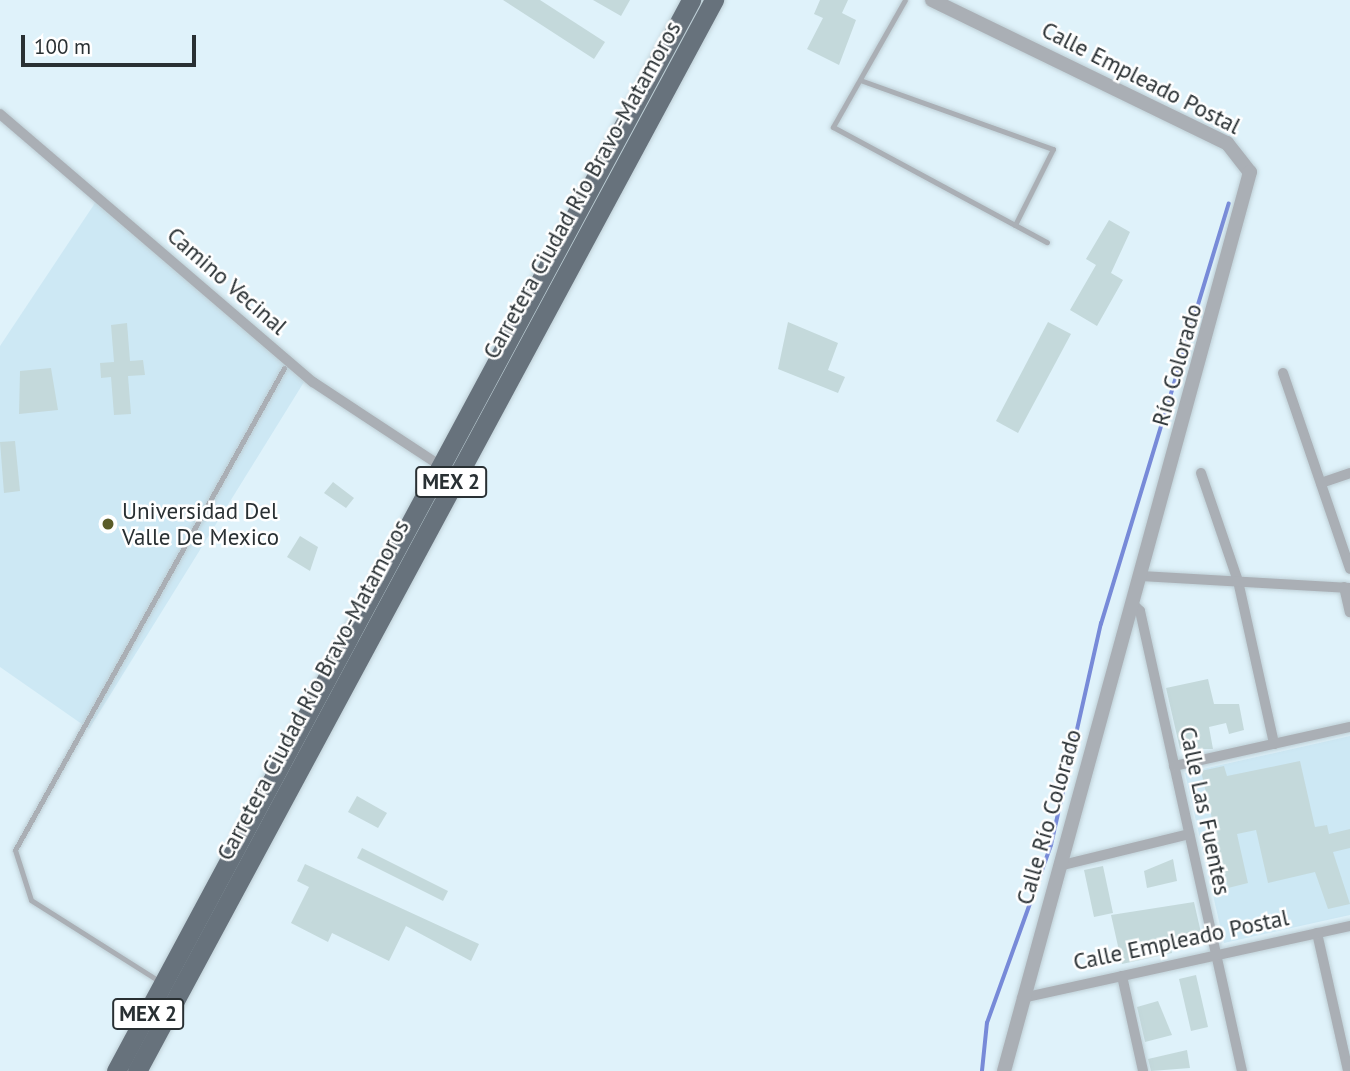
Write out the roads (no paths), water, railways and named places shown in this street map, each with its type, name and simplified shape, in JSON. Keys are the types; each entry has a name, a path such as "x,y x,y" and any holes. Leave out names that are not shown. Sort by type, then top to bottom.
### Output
{"highway":[{"name":"MEX 2","path":"136,1071 186,961 359,635 438,464 570,243 691,0"},
{"name":"Carretera Ciudad Río Bravo-Matamoros","path":"359,635 570,243 710,1"},
{"name":"MEX 2","path":"116,1071 164,984 186,961"}],"street":[{"name":"Calle Empleado Postal","path":"932,0 1227,143 1248,165"},
{"name":"Camino Vecinal","path":"0,114 313,382 438,464"},
{"name":"Río Colorado","path":"1141,576 1251,185 1248,165"},
{"path":"1283,373 1350,569"},
{"path":"1201,473 1238,581 1274,744"},
{"path":"1321,483 1350,473"},
{"path":"1141,576 1347,587 1350,612"},
{"name":"Calle Río Colorado","path":"1004,1071 1022,998 1141,576"},
{"name":"Calle Las Fuentes","path":"1133,604 1140,611 1242,1071"},
{"path":"1174,766 1350,727"},
{"path":"1059,866 1189,834"},
{"name":"Calle Empleado Postal","path":"1022,998 1350,926"},
{"path":"1317,933 1348,1071"},
{"path":"1122,976 1143,1071"}],"lane":[{"path":"905,0 834,127 1047,242"},
{"path":"860,80 1053,149 1014,225"},
{"path":"164,984 31,900 15,850 285,369"}],"waterway":[{"path":"982,1071 987,1023 1051,845 1101,624 1229,204"}],"place":[{"name":"Universidad Del Valle De Mexico","path":"108,524"}]}
